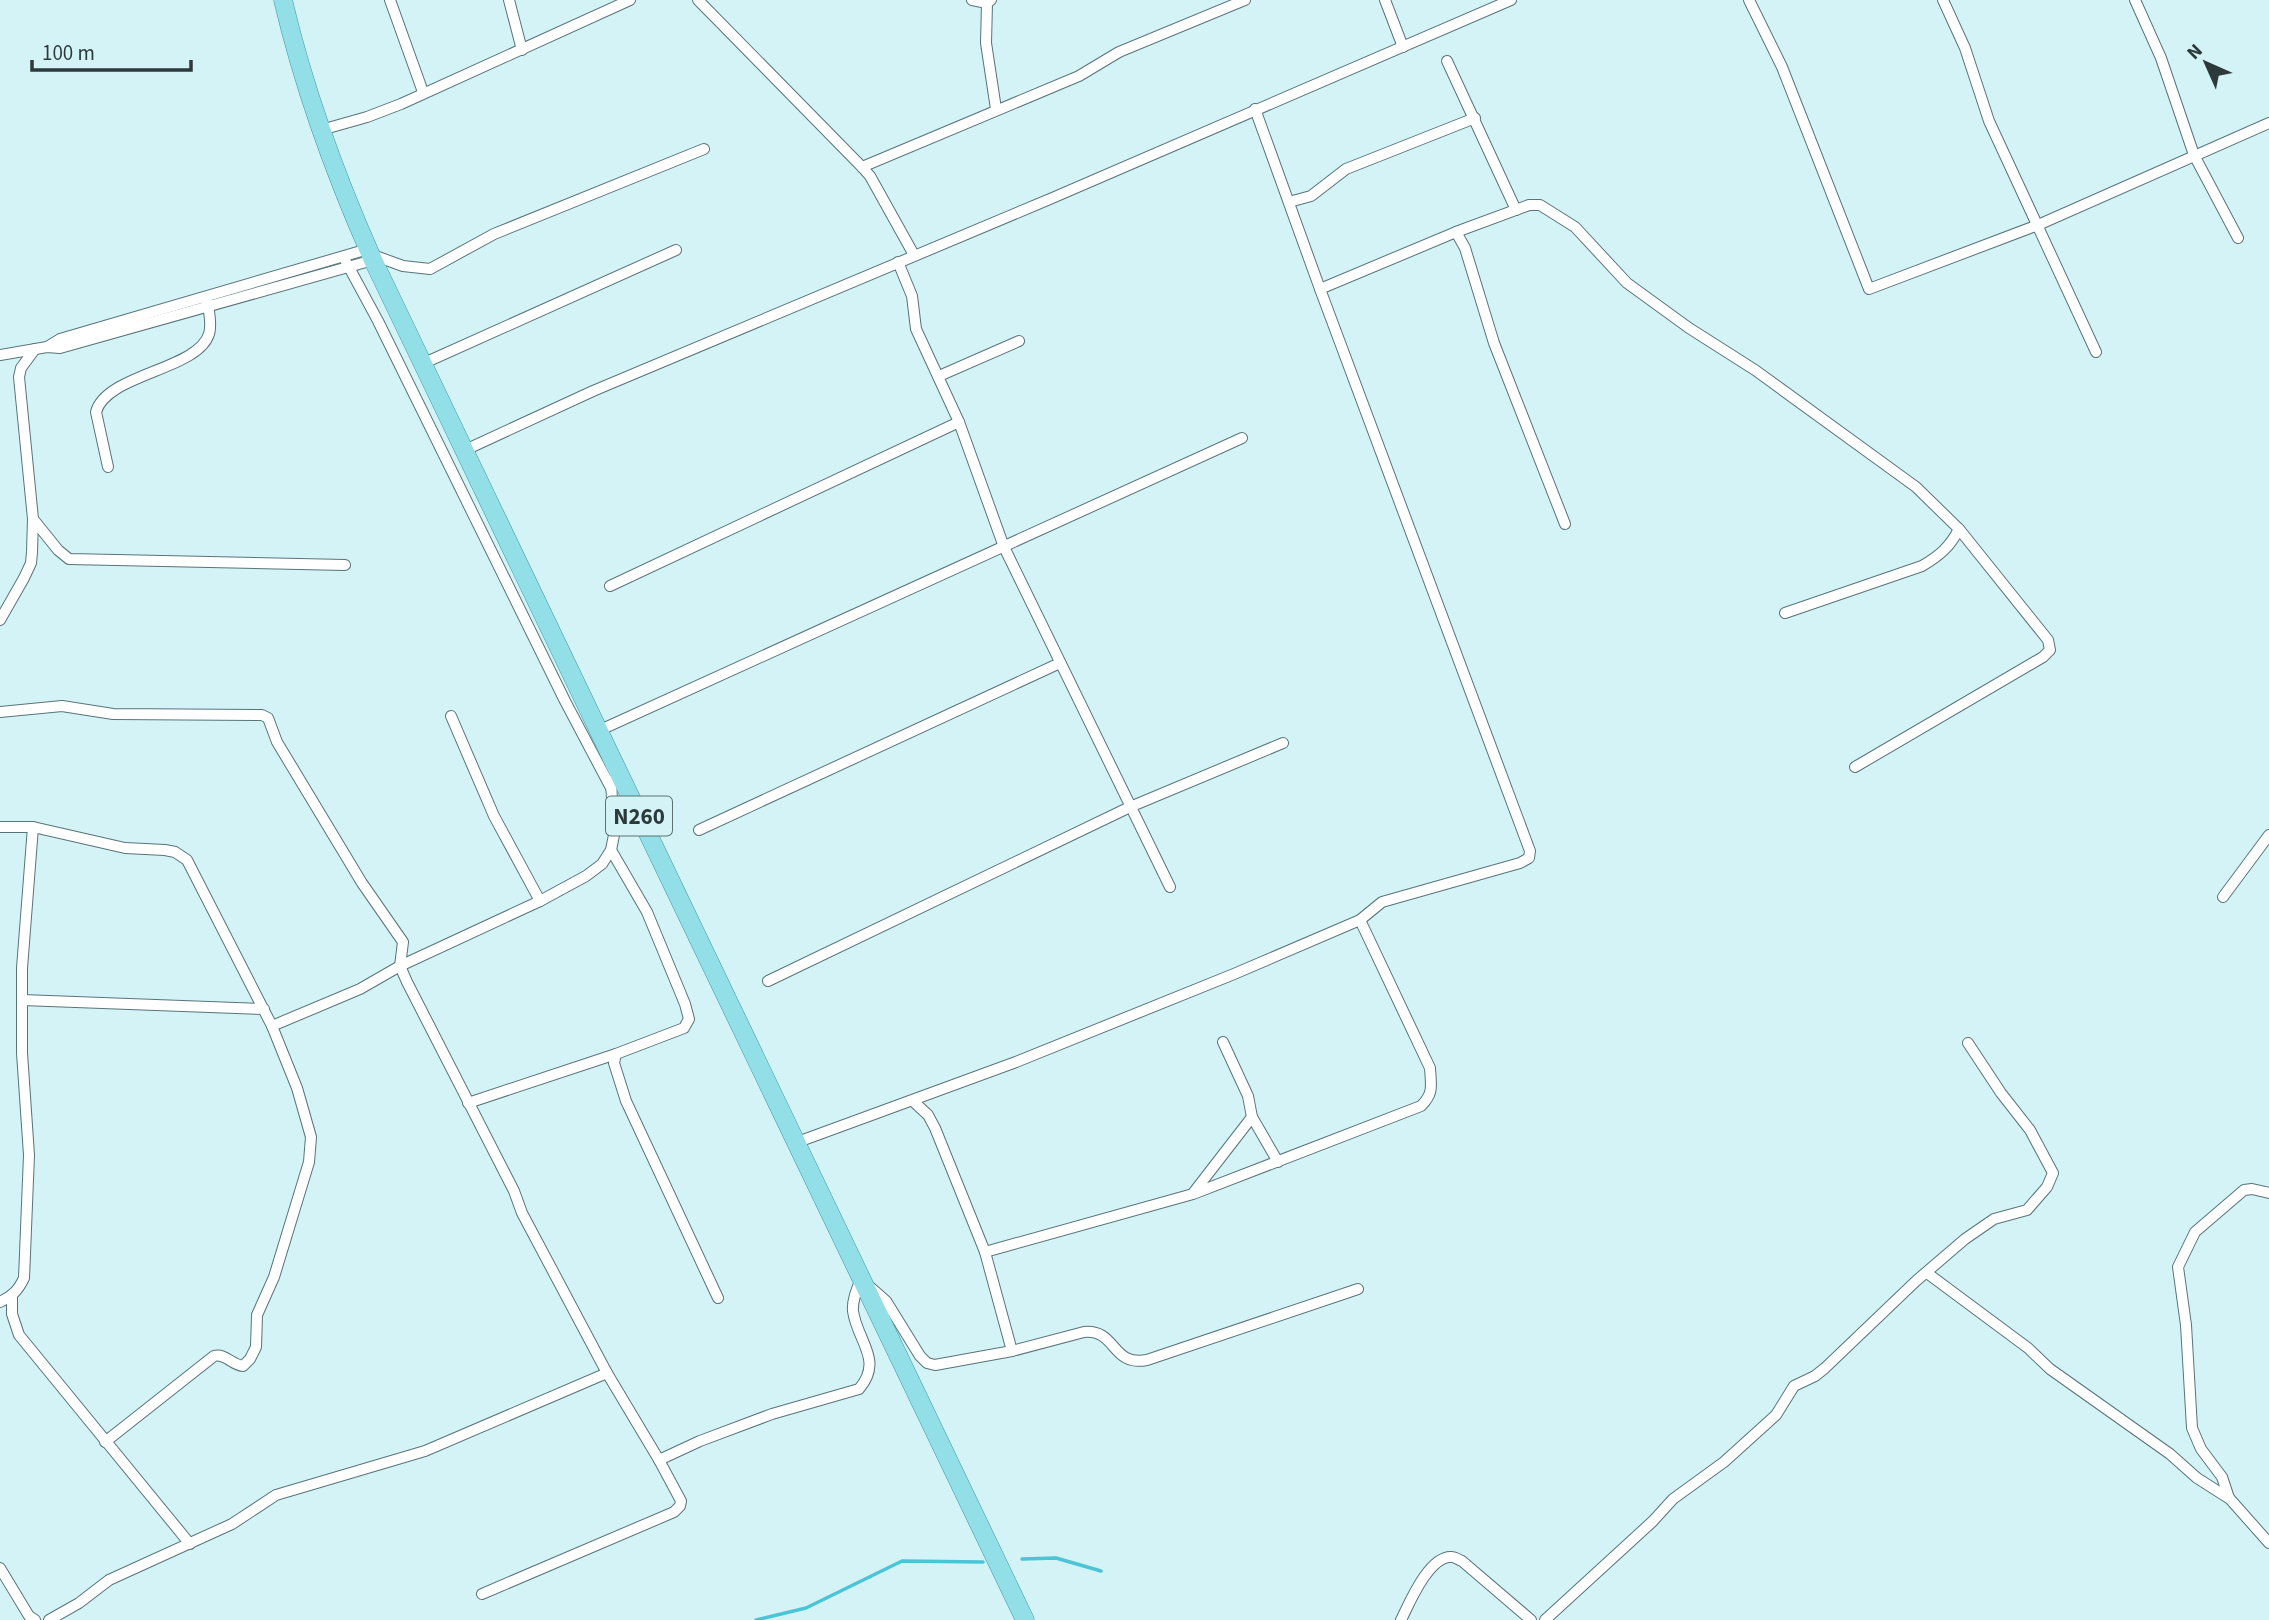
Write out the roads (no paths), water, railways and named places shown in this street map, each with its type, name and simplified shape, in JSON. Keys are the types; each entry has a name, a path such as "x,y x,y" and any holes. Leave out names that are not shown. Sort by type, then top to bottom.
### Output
{"main road":[{"name":"N260","path":"283,0 302,73 321,130 371,255 1025,1620"}],"street":[{"path":"390,0 423,92"},
{"path":"509,0 522,50"},
{"path":"321,130 386,110 630,0"},
{"path":"698,0 870,176 914,255"},
{"path":"972,0 989,1 986,43 996,109"},
{"path":"862,167 1079,76 1119,52 1245,0"},
{"path":"1385,0 1402,47"},
{"path":"463,451 593,391 1511,0"},
{"path":"1943,0 1965,48 1989,121 2096,352"},
{"path":"2135,0 2161,58 2194,155 2238,238"},
{"path":"1754,1 1869,289 2038,225 2269,123"},
{"path":"1447,61 1516,210"},
{"path":"795,1143 1054,1047 1360,920 1382,902 1520,863 1529,858 1530,851 1255,109"},
{"path":"1289,202 1311,196 1346,169 1475,118"},
{"path":"0,355 47,347 60,339 371,255 403,266 430,268 494,234 704,149"},
{"path":"1320,289 1456,232 1530,205 1540,205 1575,227 1628,283 1689,328 1755,370 1916,487 1959,529 2048,640 2050,649 2043,657 1855,767"},
{"path":"1456,232 1465,248 1494,343 1565,524"},
{"path":"422,364 676,250"},
{"path":"898,262 912,296 916,329 959,422 1004,547 1170,887"},
{"path":"346,263 378,321 559,690 611,788"},
{"path":"108,467 96,412 98,405 110,392 182,358 204,344 211,328 207,301"},
{"path":"939,376 1019,341"},
{"path":"0,620 31,563 33,519 19,377 21,368 35,349"},
{"path":"610,586 959,422"},
{"path":"598,731 1242,438"},
{"path":"33,519 58,550 69,559 345,565"},
{"path":"1785,613 1922,566 1940,555 1951,544 1959,529"},
{"path":"699,831 1060,663"},
{"path":"0,712 62,706 113,714 262,715 268,718 278,742 362,883 403,942 400,966 514,1191 522,1213 607,1373 681,1501 674,1512 482,1594"},
{"path":"451,716 494,816 540,901"},
{"path":"768,981 1130,807 1283,743"},
{"path":"272,1026 360,989 400,966 540,901 586,876 602,864 611,850 614,835 610,757"},
{"path":"0,827 33,827 125,848 165,850 182,855 196,873 272,1026 297,1088 311,1147 309,1162 274,1276 257,1315 256,1347 250,1359 243,1366 235,1366 218,1354 214,1356 106,1442"},
{"path":"0,1302 20,1288 24,1278 29,1155 22,1054 22,1000 23,951 33,827"},
{"path":"2223,897 2269,835"},
{"path":"468,1103 616,1054 684,1028 689,1019 685,1004 647,912 611,850"},
{"path":"985,1252 1193,1194 1420,1106 1429,1097 1432,1086 1430,1068 1360,920"},
{"path":"22,1000 264,1009"},
{"path":"1223,1042 1248,1096 1252,1117 1278,1163"},
{"path":"1545,1620 1653,1521 1673,1499 1724,1462 1776,1415 1794,1386 1825,1368 1916,1281 1965,1239 1994,1219 2027,1210 2052,1179 2053,1173 2030,1130 2001,1093 1968,1042"},
{"path":"616,1054 614,1063 626,1101 718,1298"},
{"path":"913,1101 928,1115 935,1128 985,1252 1012,1351"},
{"path":"1193,1194 1252,1117"},
{"path":"2230,1499 2222,1478 2192,1428 2186,1325 2178,1267 2196,1231 2244,1190 2269,1193"},
{"path":"1927,1273 2028,1348 2050,1369 2170,1454 2197,1478 2230,1499 2269,1543"},
{"path":"659,1460 700,1441 772,1414 859,1389 867,1381 870,1370 869,1354 853,1313 853,1302 861,1279 886,1301 920,1356 927,1363 934,1365 1012,1351 1095,1331 1103,1335 1125,1358 1136,1362 1358,1289"},
{"path":"12,1296 12,1314 19,1335 190,1544"},
{"path":"49,1620 79,1603 109,1580 232,1524 276,1495 425,1451 607,1373"},
{"path":"1401,1620 1430,1569 1441,1559 1451,1557 1462,1561 1531,1620"},
{"path":"0,1568 34,1620"}],"waterway":[{"path":"1022,1559 1056,1558 1101,1571"},
{"path":"756,1620 806,1608 902,1561 983,1562"}]}
